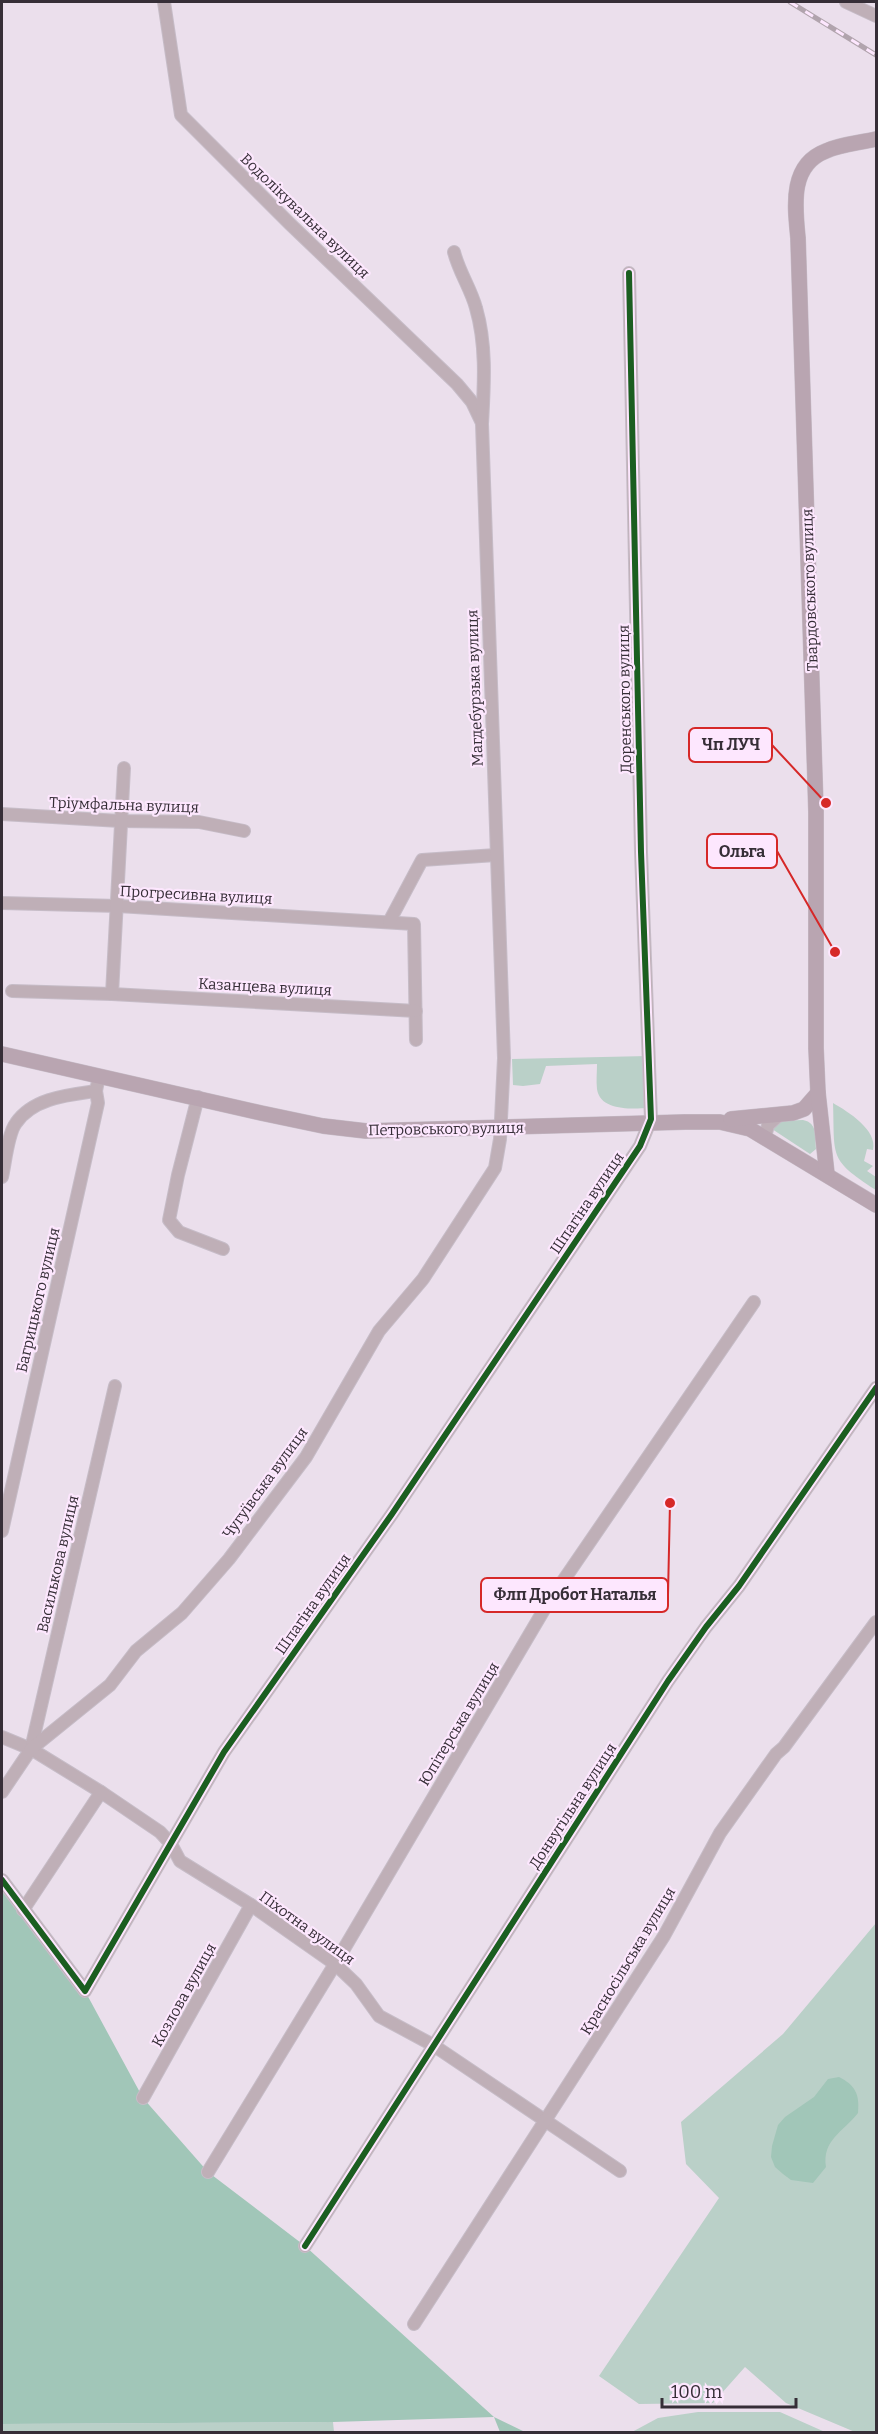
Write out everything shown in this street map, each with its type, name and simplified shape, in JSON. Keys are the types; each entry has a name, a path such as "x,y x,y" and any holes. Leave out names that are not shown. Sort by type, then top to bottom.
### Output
{"main road":[{"name":"Твардовського вулиця","path":"827,1174 818,1093 815,777 795,201 799,177 808,164 824,151 876,139"},
{"name":"Петровського вулиця","path":"2,1054 97,1083 198,1097 313,1124 366,1131 685,1122 735,1124 765,1137 876,1205"},
{"path":"685,1122 778,1116 804,1109 818,1093"}],"street":[{"name":"Водолікувальна вулиця","path":"164,2 181,115 289,223 457,384 472,402 482,424"},
{"path":"846,2 876,16"},
{"name":"Магдебурзька вулиця","path":"454,252 459,273 476,307 485,382 482,424 504,1058 500,1129"},
{"name":"Доренського вулиця","path":"629,273 641,852 650,1054 650,1123"},
{"path":"112,994 124,768"},
{"name":"Тріумфальна вулиця","path":"2,814 120,821 199,822 244,831"},
{"path":"389,922 422,860 496,855"},
{"name":"Прогресивна вулиця","path":"2,903 118,906 414,924 416,1040"},
{"name":"Казанцева вулиця","path":"12,991 112,994 416,1011"},
{"path":"2,1177 15,1124 32,1108 97,1083"},
{"name":"Багрицького вулиця","path":"2,1531 98,1103 97,1083"},
{"path":"198,1097 169,1220 179,1232 223,1249"},
{"path":"765,1137 768,1125 778,1116"},
{"name":"Шпагіна вулиця","path":"2,1880 22,1910 85,1991 224,1752 392,1514 640,1146 650,1123"},
{"name":"Чугуївська вулиця","path":"31,1749 110,1685 136,1651 182,1613 237,1550 306,1456 379,1331 423,1279 495,1168 500,1129"},
{"name":"Юпітерська вулиця","path":"208,2172 335,1964 548,1603 754,1302"},
{"name":"Василькова вулиця","path":"31,1749 114,1386"},
{"name":"Донвугільна вулиця","path":"305,2246 668,1681 739,1586 876,1388"},
{"name":"Красносільська вулиця","path":"414,2324 664,1936 720,1833 776,1754 784,1747 876,1622"},
{"name":"Піхотна вулиця","path":"2,1737 31,1749 160,1832 180,1861 251,1905 335,1964 356,1984 379,2016 433,2046 620,2171"},
{"path":"2,1792 31,1749"},
{"path":"22,1910 101,1792"},
{"name":"Козлова вулиця","path":"143,2098 251,1905"}],"green space":[{"path":"648,1056 648,1108 618,1107 604,1101 597,1089 597,1064 546,1066 540,1084 513,1085 512,1059"},
{"path":"833,1103 860,1122 871,1135 873,1150 867,1149 864,1161 873,1166 867,1171 876,1177 876,1190 849,1171 837,1155"},
{"path":"803,1120 811,1124 815,1131 816,1149 810,1154 772,1129 779,1121"},
{"path":"2,1880 85,1991 143,2098 208,2172 305,2246 494,2417 333,2422 2,2424"},
{"path":"876,1923 876,2432 855,2432 786,2403 745,2367 713,2403 639,2404 599,2376 719,2198 686,2164 681,2122 783,2034"},
{"path":"839,2077 853,2087 858,2100 858,2113 830,2143 827,2150 826,2167 813,2183 791,2180 775,2167 771,2157 778,2125 785,2117 814,2097 828,2079"},
{"path":"698,2412 780,2412 825,2432 632,2432 658,2418"},
{"path":"494,2417 525,2432 500,2432"},
{"path":"333,2422 334,2432 2,2432 2,2424"}],"railway":[{"path":"790,2 876,55"}],"cycle path":[{"path":"2,1880 85,1991 224,1752 392,1514 640,1146 651,1119 641,852 629,273"},
{"path":"305,2246 668,1681 706,1627 739,1586 876,1388"}],"place":[{"name":"Чп ЛУЧ","path":"826,803"},
{"name":"Ольга","path":"835,952"},
{"name":"Флп Дробот Наталья","path":"670,1503"}]}
